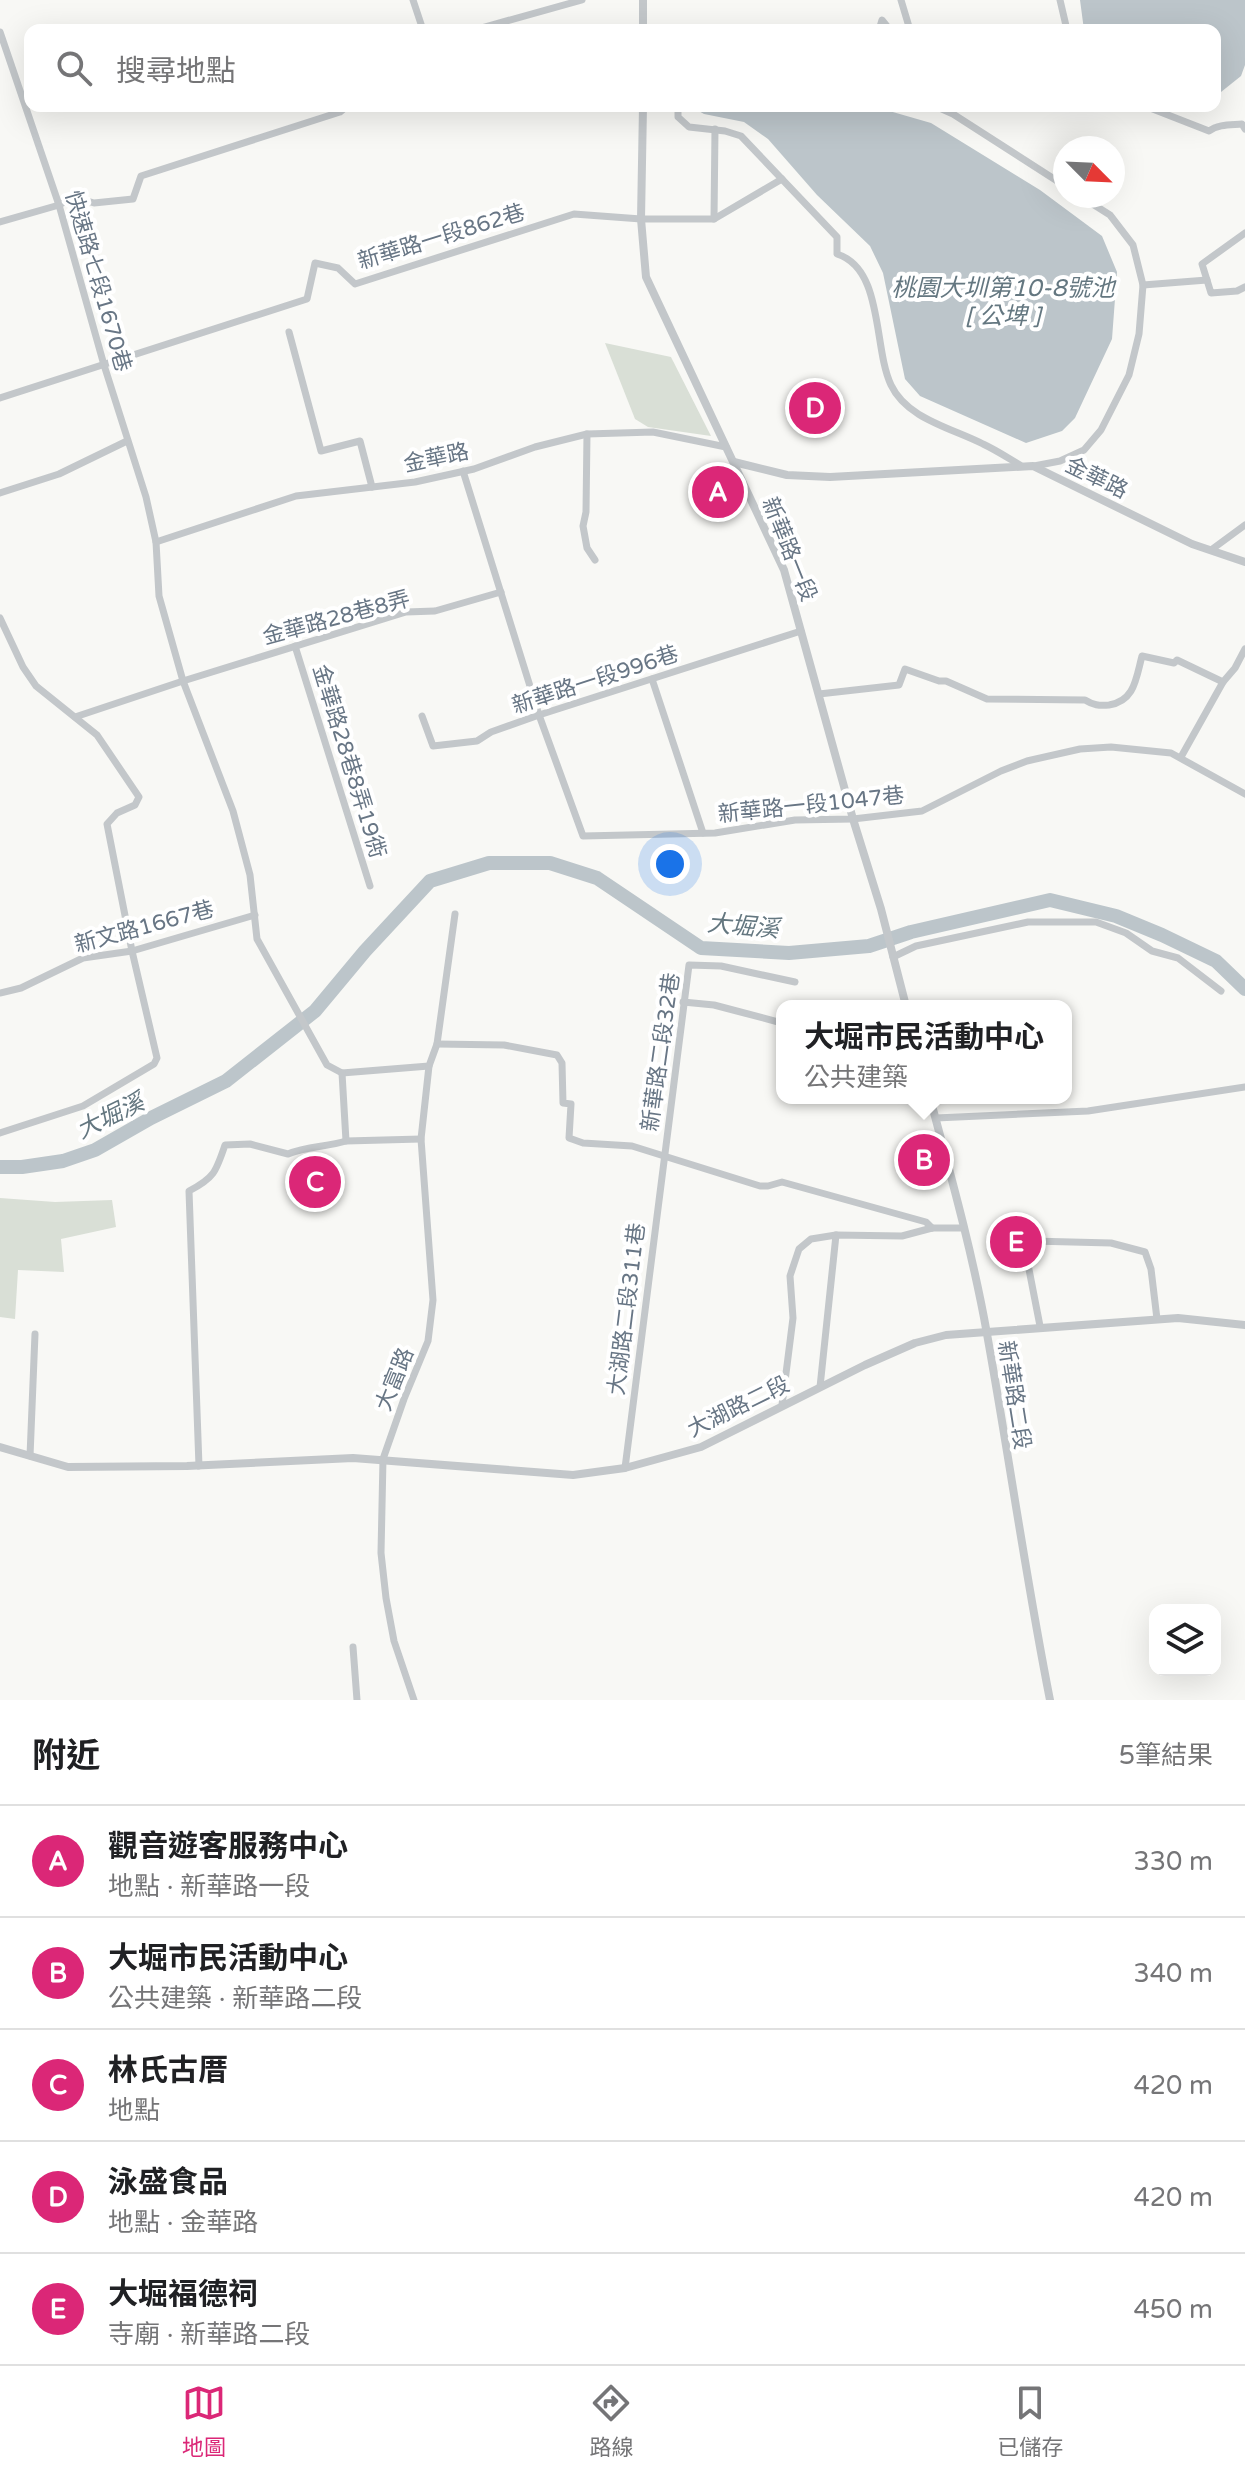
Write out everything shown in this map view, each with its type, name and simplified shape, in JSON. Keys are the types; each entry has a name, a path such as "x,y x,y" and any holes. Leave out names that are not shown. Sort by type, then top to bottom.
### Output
{"street":[{"path":"413,0 421,24"},
{"path":"496,24 582,0"},
{"path":"643,0 643,24"},
{"path":"901,0 908,24"},
{"path":"1060,0 1066,24"},
{"name":"快速路七段1670巷","path":"0,32 24,102"},
{"name":"快速路七段1670巷","path":"27,112 59,205 104,365 146,497 156,542 159,596 183,681 233,811 250,875 257,939 327,1065 342,1073"},
{"path":"0,222 59,205 74,197 94,203 133,199 141,176 340,112"},
{"name":"新華路一段","path":"643,112 641,219 646,277 784,570 893,957"},
{"path":"678,112 678,117 689,127 715,129 741,136 837,237 837,254 856,263 863,273 891,384 899,398 926,418 1020,465"},
{"path":"946,112 1053,178"},
{"path":"1160,112 1209,131 1215,126 1244,125"},
{"path":"714,219 715,129"},
{"path":"641,219 714,219 782,179"},
{"path":"1033,466 1060,461 1084,450 1101,430 1129,375 1139,334 1143,285 1133,245 1110,215 1099,208"},
{"name":"新華路一段862巷","path":"104,365 307,299 315,263 338,268 355,284 574,214 641,219"},
{"path":"1245,233 1202,264 1211,293 1237,291 1245,287"},
{"path":"1143,285 1207,280"},
{"path":"289,332 321,451 360,441 372,487"},
{"path":"0,398 104,365"},
{"name":"金華路","path":"156,542 296,496 415,482 587,434 653,432 726,447"},
{"path":"587,434 583,526 587,548 595,560"},
{"path":"0,493 59,474 127,441"},
{"name":"金華路","path":"734,462 787,475 830,477 1033,466 1192,544 1245,562"},
{"path":"463,471 539,715"},
{"path":"1211,550 1245,525"},
{"name":"金華路28巷8弄","path":"75,717 406,612 435,611 501,592"},
{"path":"0,618 23,667 36,686 97,735 139,797 135,805 117,813 107,824 157,1058 154,1064 83,1106 0,1133"},
{"name":"新華路一段996巷","path":"422,716 433,746 477,741 491,732 539,715 801,631"},
{"name":"金華路28巷8弄19衖","path":"295,646 370,886"},
{"path":"1181,757 1245,649"},
{"path":"819,694 899,685 905,669 946,681 987,699 1085,700 1097,706 1116,704 1128,696 1138,677 1142,656 1164,662 1174,663 1177,660 1223,682"},
{"path":"652,679 703,833"},
{"name":"新華路一段1047巷","path":"539,715 583,836 703,833 795,820 853,819 922,811 1027,761 1080,749 1111,747 1144,749 1181,757 1245,794"},
{"name":"大富路","path":"414,1700 394,1641 386,1598 381,1553 383,1459 428,1341 433,1300 421,1139 429,1066 437,1044 455,914"},
{"name":"新文路1667巷","path":"0,993 21,988 83,958 132,951 255,915"},
{"path":"904,1000 893,957 916,946 1028,922 1096,922 1126,933 1152,951 1178,958 1221,991"},
{"name":"新華路二段32巷","path":"664,1155 689,965 721,966 795,982"},
{"path":"683,1002 714,1005 776,1021"},
{"path":"437,1044 504,1045 557,1055 562,1063 563,1103 571,1104 569,1138 583,1143 632,1146 760,1186 782,1182 926,1222 932,1228"},
{"path":"346,1141 342,1073 429,1066"},
{"path":"936,1118 1088,1111 1245,1087"},
{"name":"新華路二段","path":"932,1104 987,1332 1029,1593 1050,1700"},
{"path":"199,1466 189,1191 209,1181 217,1171 225,1145 250,1144 288,1154 298,1148 346,1141 421,1139"},
{"name":"大湖路二段311巷","path":"625,1468 664,1155"},
{"path":"782,1405 793,1318 790,1276 799,1249 811,1239 836,1235 902,1236 932,1228 964,1228"},
{"path":"820,1387 836,1235"},
{"path":"1040,1326 1026,1254 1032,1241 1111,1243 1145,1252 1151,1269 1157,1319"},
{"name":"大湖路二段","path":"0,1447 68,1467 383,1459 573,1475 625,1468 701,1447 915,1343 946,1335 1178,1318 1245,1325"},
{"path":"30,1456 35,1334"},
{"path":"353,1647 357,1700"}],"shaded area":[{"path":"605,343 671,357 711,436 648,427 635,419"},
{"path":"0,1198 55,1202 112,1200 116,1227 61,1239 64,1272 18,1270 15,1319 0,1317"}],"water":[{"path":"1080,0 1245,0 1245,65 1241,76 1221,92 1221,24 1083,24"},
{"name":"桃園大圳第10-8號池 [ 公埤 ]","path":"700,112 893,112 931,123 1040,190 1053,200 1053,208 1064,208 1102,236 1117,272 1112,339 1075,418 1062,431 1026,443 920,396 905,379 883,273 870,246 817,195 768,139 744,122"}],"waterway":[{"name":"大堀溪","path":"0,1167 63,1161 95,1150 226,1081 315,1011 430,881 489,863 550,863 597,878 701,948 789,953 869,946 911,932 1050,900 1116,916 1162,935 1216,961 1245,989"}],"place":[{"name":"泳盛食品","path":"815,408"},
{"name":"觀音遊客服務中心","path":"718,492"},
{"name":"大堀市民活動中心","path":"924,1160"},
{"name":"林氏古厝","path":"315,1182"},
{"name":"大堀福德祠","path":"1016,1242"}]}
